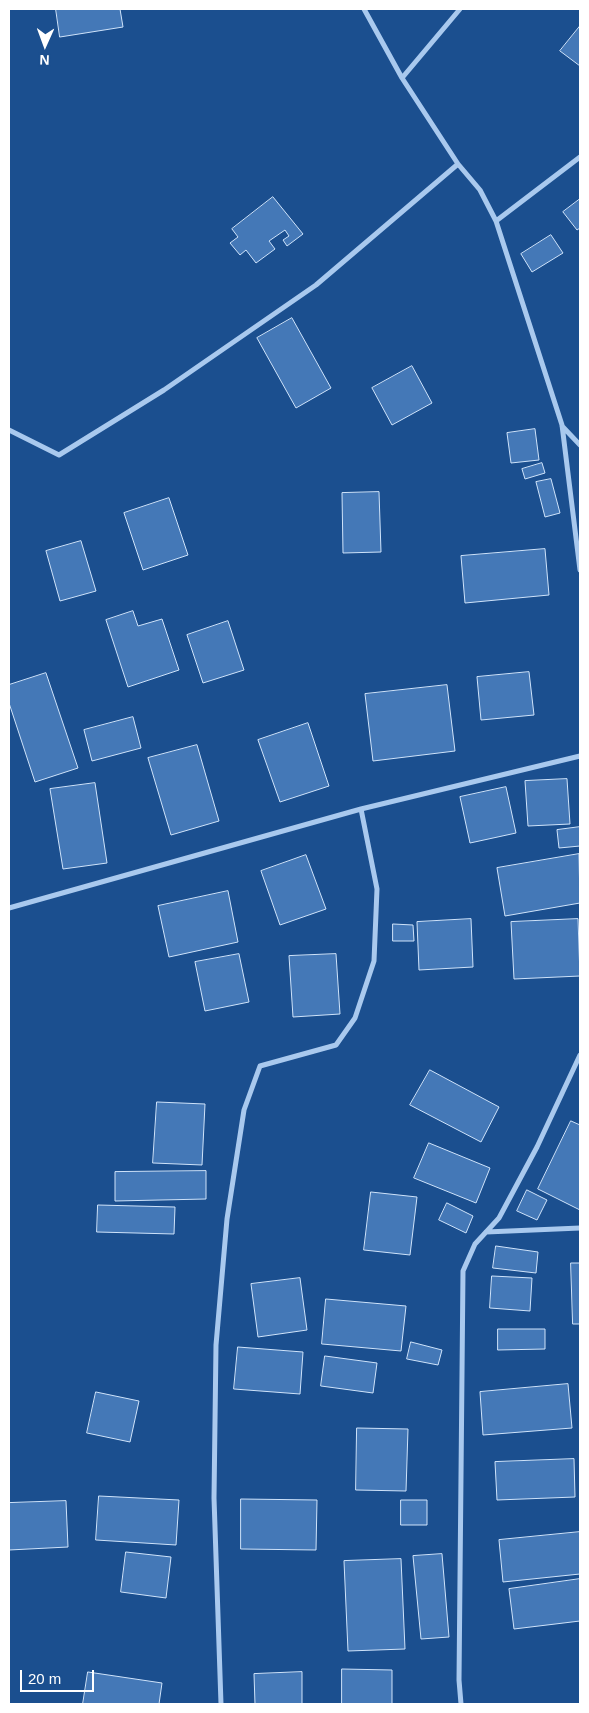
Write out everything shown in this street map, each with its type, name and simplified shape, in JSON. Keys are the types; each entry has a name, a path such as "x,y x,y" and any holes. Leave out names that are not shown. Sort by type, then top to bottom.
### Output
{"street":[{"path":"364,9 402,78 458,164 480,190 496,221 562,425 580,570"},
{"path":"402,78 460,9"},
{"path":"496,221 580,157"},
{"path":"9,430 59,455 164,390 316,285 458,164"},
{"path":"562,425 580,445"},
{"path":"9,908 361,809 580,756"},
{"path":"221,1704 214,1498 216,1345 227,1219 244,1110 260,1066 336,1045 355,1018 374,961 378,889 361,809"},
{"path":"461,1704 459,1680 463,1271 475,1244 499,1218 538,1147 580,1055"},
{"path":"486,1232 580,1228"}],"building":[{"path":"56,9 120,9 123,27 60,37"},
{"path":"580,26 580,66 560,51"},
{"path":"273,197 303,234 287,246 283,240 289,236 285,230 269,241 275,249 256,263 246,250 240,255 230,243 238,237 232,229"},
{"path":"580,199 580,228 577,230 563,212"},
{"path":"551,235 563,253 532,272 521,254"},
{"path":"292,318 331,388 296,408 257,338"},
{"path":"412,366 432,403 392,425 372,388"},
{"path":"535,429 539,460 511,463 507,433"},
{"path":"542,463 545,473 525,479 522,469"},
{"path":"551,479 560,513 545,517 536,482"},
{"path":"379,492 381,552 343,553 342,493"},
{"path":"169,498 188,555 143,570 124,513"},
{"path":"81,541 96,591 60,601 46,551"},
{"path":"545,549 549,595 465,603 461,556"},
{"path":"133,611 138,626 162,619 179,670 128,687 106,620"},
{"path":"228,621 244,670 203,683 187,635"},
{"path":"529,672 534,715 481,720 477,677"},
{"path":"46,673 78,768 35,782 9,703 9,685"},
{"path":"447,685 455,751 373,761 365,694"},
{"path":"133,717 141,748 92,761 84,730"},
{"path":"308,723 329,786 280,802 258,740"},
{"path":"197,745 219,821 171,835 148,758"},
{"path":"567,779 570,824 528,826 525,781"},
{"path":"95,783 107,863 63,869 50,789"},
{"path":"506,787 516,833 470,843 460,797"},
{"path":"580,827 580,846 559,848 557,830"},
{"path":"579,854 580,903 505,916 497,868"},
{"path":"306,855 326,909 280,925 261,871"},
{"path":"228,891 238,942 169,957 158,906"},
{"path":"471,919 473,967 419,970 417,922"},
{"path":"578,919 580,976 514,979 511,922"},
{"path":"393,924 413,925 414,941 393,941"},
{"path":"239,954 249,1002 205,1011 195,962"},
{"path":"336,954 340,1014 293,1017 289,956"},
{"path":"430,1070 499,1107 481,1142 410,1105"},
{"path":"157,1102 205,1104 202,1165 153,1163"},
{"path":"571,1121 580,1125 580,1210 538,1189"},
{"path":"429,1143 490,1168 476,1203 414,1178"},
{"path":"206,1171 206,1199 115,1201 115,1172"},
{"path":"527,1190 547,1200 537,1220 517,1211"},
{"path":"371,1192 417,1197 410,1255 364,1250"},
{"path":"447,1203 473,1216 466,1233 439,1220"},
{"path":"98,1205 175,1207 174,1234 97,1232"},
{"path":"496,1246 538,1252 536,1273 493,1268"},
{"path":"571,1263 580,1263 580,1324 573,1324"},
{"path":"492,1276 532,1278 530,1311 490,1308"},
{"path":"300,1278 307,1330 258,1337 251,1284"},
{"path":"326,1299 406,1306 401,1351 322,1344"},
{"path":"498,1329 545,1329 545,1349 498,1350"},
{"path":"411,1342 442,1350 438,1365 407,1359"},
{"path":"238,1347 303,1352 300,1394 234,1389"},
{"path":"325,1356 377,1363 373,1393 321,1386"},
{"path":"568,1384 572,1428 483,1435 480,1392"},
{"path":"96,1392 139,1401 130,1442 87,1433"},
{"path":"357,1428 408,1429 406,1491 356,1490"},
{"path":"574,1459 575,1497 497,1500 495,1462"},
{"path":"99,1496 179,1500 176,1545 96,1540"},
{"path":"241,1499 317,1500 316,1550 241,1549"},
{"path":"401,1500 427,1500 427,1525 401,1525"},
{"path":"66,1501 68,1547 9,1550 9,1503"},
{"path":"580,1532 580,1574 503,1582 499,1540"},
{"path":"126,1552 171,1557 166,1598 121,1592"},
{"path":"442,1554 449,1637 421,1639 413,1556"},
{"path":"401,1559 405,1649 348,1651 344,1561"},
{"path":"580,1579 580,1621 514,1629 509,1589"},
{"path":"342,1669 392,1670 392,1704 342,1704"},
{"path":"88,1672 162,1683 159,1704 83,1704"},
{"path":"302,1672 302,1704 255,1704 254,1674"}]}
